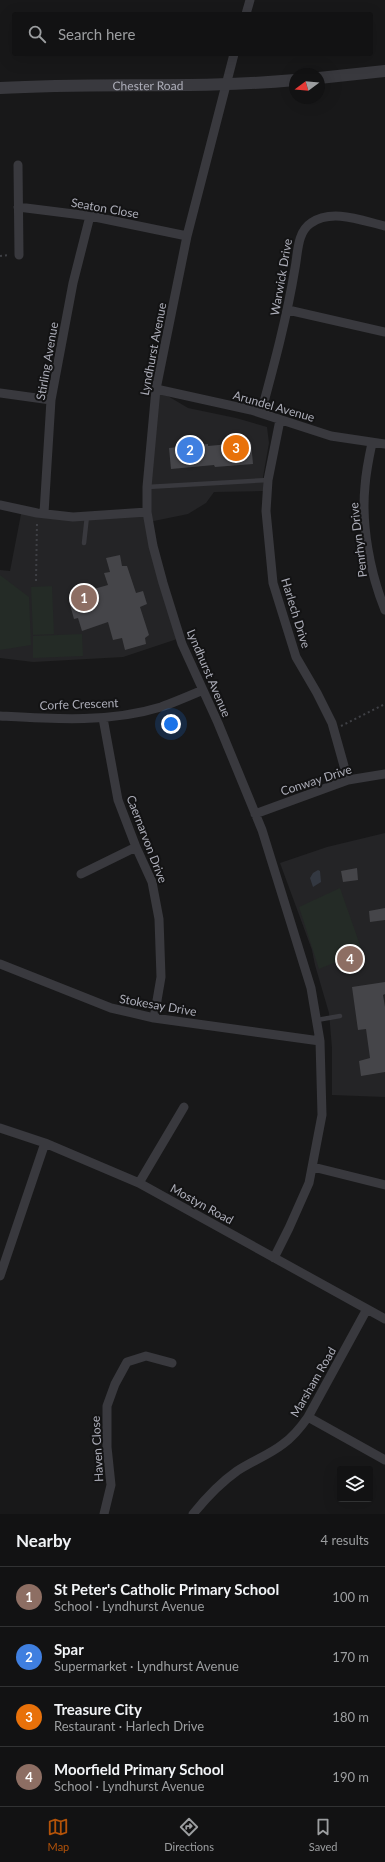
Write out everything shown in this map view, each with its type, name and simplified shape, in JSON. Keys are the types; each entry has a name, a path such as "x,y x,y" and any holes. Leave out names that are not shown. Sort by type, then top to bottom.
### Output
{"street":[{"path":"247,12 250,0"},
{"name":"Lyndhurst Avenue","path":"233,56 187,236 156,389 147,487 147,512 154,546 182,644 255,814 285,900 311,988 317,1020 320,1041 322,1115 313,1167 309,1184 274,1258"},
{"path":"325,77 385,71"},
{"name":"Chester Road","path":"0,88 91,84 226,84 289,80"},
{"path":"18,165 19,255"},
{"name":"Seaton Close","path":"18,207 90,216 187,236"},
{"name":"Stirling Avenue","path":"40,513 51,400 73,283 90,216"},
{"name":"Warwick Drive","path":"261,414 288,310 301,235 310,223 328,216 349,218 385,226"},
{"path":"288,310 385,332"},
{"name":"Arundel Avenue","path":"156,389 261,414 331,436 385,444"},
{"path":"0,393 51,400"},
{"name":"Harlech Drive","path":"280,420 268,480 266,511 273,583 296,657 318,692 334,730 348,780"},
{"name":"Penrhyn Drive","path":"372,443 365,486 364,514 375,581 385,610"},
{"path":"0,504 40,513 87,516 147,512"},
{"name":"Corfe Crescent","path":"0,716 103,718 159,707 203,690"},
{"name":"Caernarvon Drive","path":"103,718 118,800 136,847 152,882 159,919 161,977 154,1018"},
{"name":"Conway Drive","path":"255,814 348,780 385,774"},
{"path":"81,874 136,847"},
{"name":"Stokesay Drive","path":"0,964 111,1008 154,1018 320,1041"},
{"path":"139,1183 184,1107"},
{"name":"Mostyn Road","path":"0,1128 45,1143 139,1183 385,1319"},
{"path":"0,1276 45,1143"},
{"path":"313,1167 385,1185"},
{"name":"Marsham Road","path":"193,1514 209,1495 237,1472 257,1458 283,1445 298,1430 308,1417 367,1309"},
{"name":"Haven Close","path":"104,1514 111,1486 107,1447 107,1406 115,1384 127,1362 146,1356 172,1363"},
{"path":"308,1417 385,1460"}],"lane":[{"path":"147,487 268,480"},
{"path":"84,543 87,516"},
{"path":"317,1020 340,1016"}],"path":[{"path":"36,581 40,513"},
{"path":"334,730 385,704"}],"shaded area":[{"path":"156,389 188,408 236,418 267,427 269,443 263,477 263,491 214,492 206,503 188,514 149,522 180,638 123,657 33,662 0,658 0,570 10,571 22,509 73,517 147,512"},
{"path":"0,575 29,597 31,645 0,650"},
{"path":"52,586 54,634 33,635 31,587"},
{"path":"82,634 83,656 33,658 33,636"},
{"path":"385,833 385,1097 332,1095 332,1048 329,1013 312,950 280,863 327,847"},
{"path":"318,870 320,871 321,882 313,887 310,878 313,873"},
{"path":"340,888 362,951 319,969 299,907"}],"building":[{"path":"251,442 253,464 215,467 214,465 171,469 169,448"},
{"path":"120,555 122,566 127,566 136,593 143,591 147,604 140,607 149,635 145,638 146,644 125,650 122,638 113,640 108,622 82,631 78,618 74,619 69,601 84,597 83,592 108,585 104,573 110,572 106,558"},
{"path":"357,868 358,880 343,882 341,871"},
{"path":"385,908 385,920 370,922 369,911"},
{"path":"385,982 385,994 383,995 385,1007 385,1072 361,1076 359,1061 370,1058 366,1029 358,1030 352,987"}],"place":[{"name":"Treasure City","path":"236,448"},
{"name":"Spar","path":"190,450"},
{"name":"St Peter's Catholic Primary School","path":"84,598"},
{"name":"Moorfield Primary School","path":"350,959"}]}
